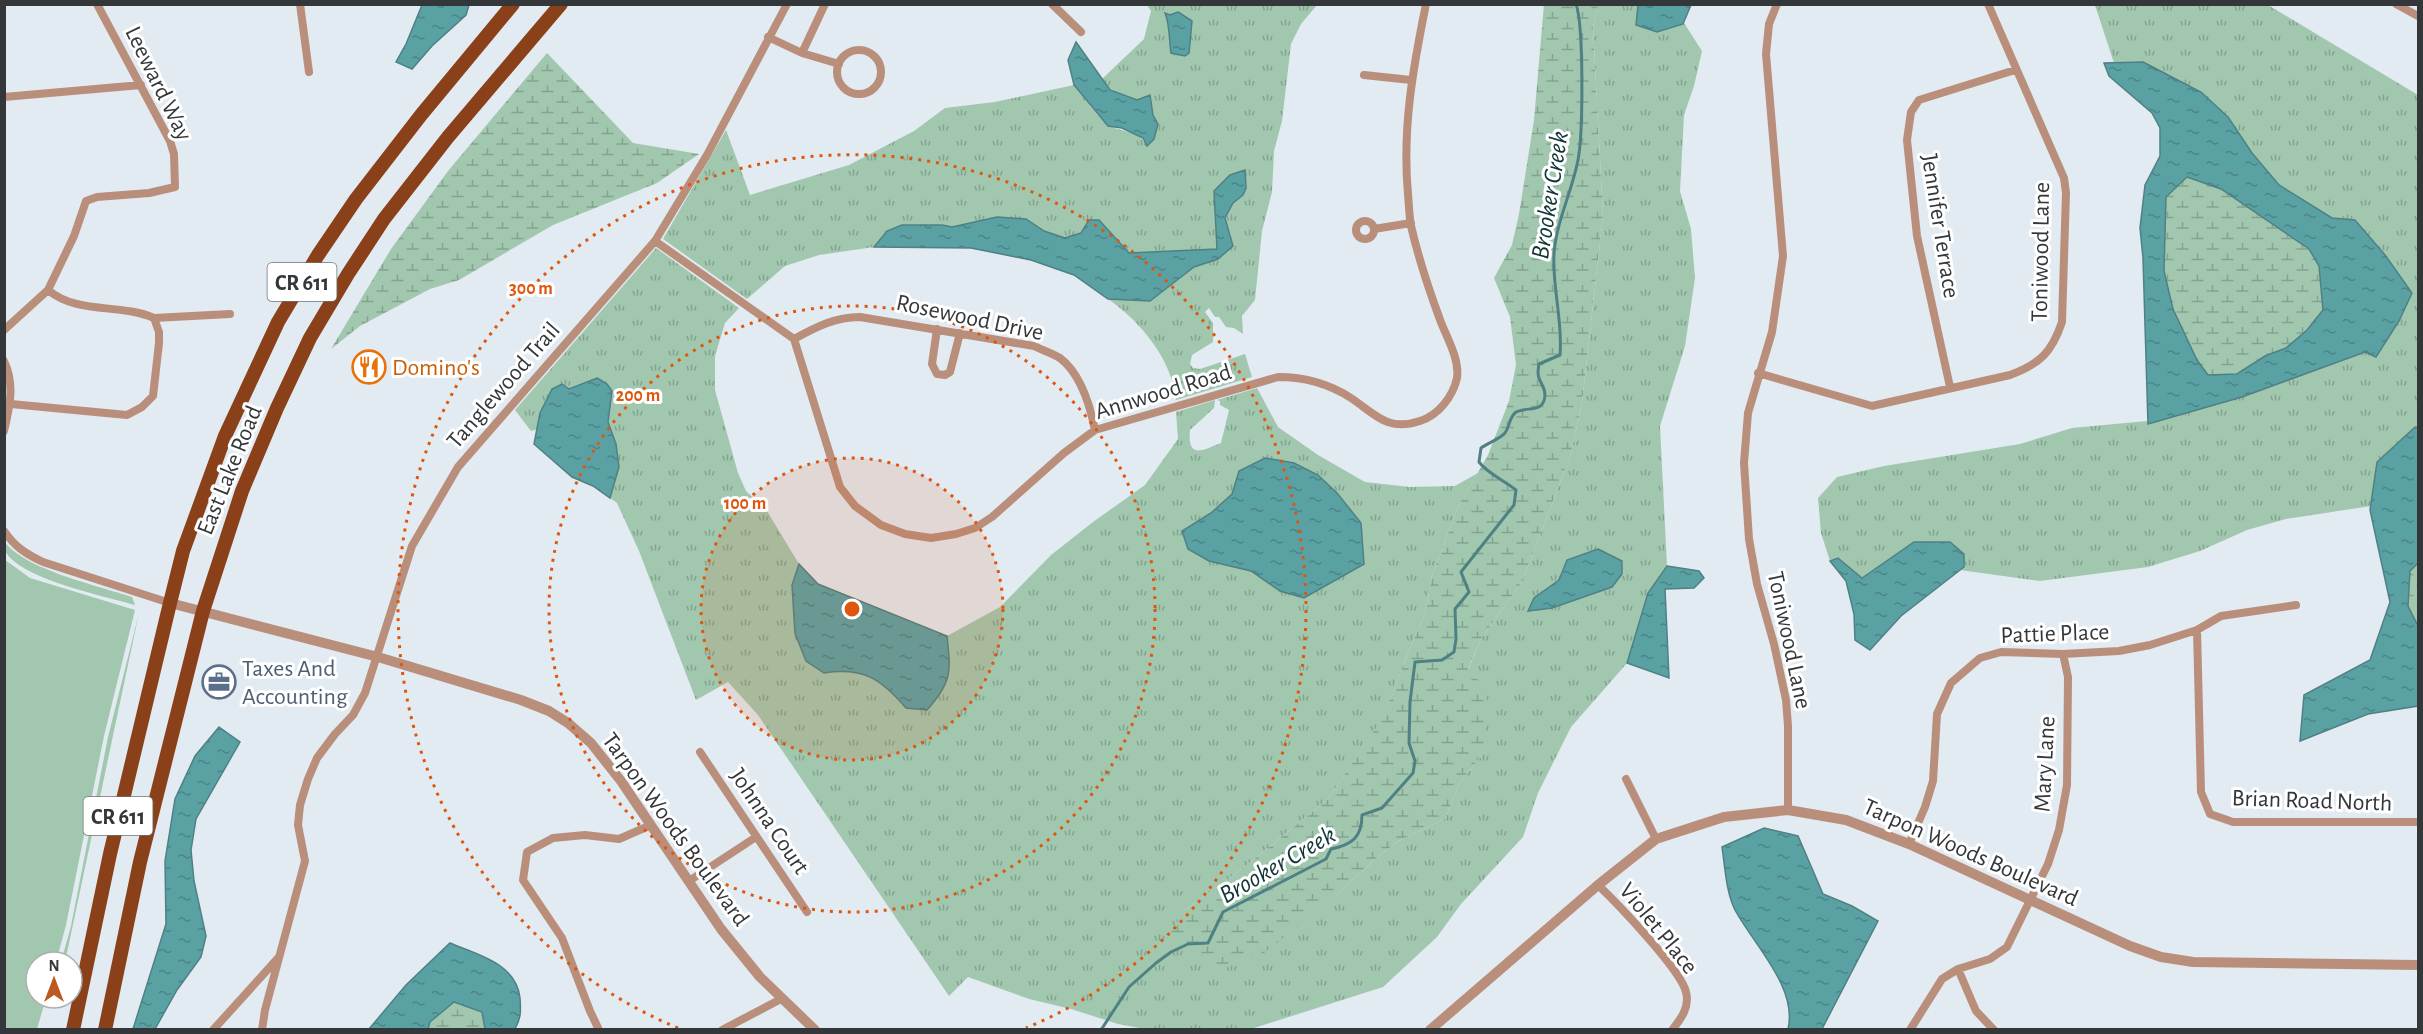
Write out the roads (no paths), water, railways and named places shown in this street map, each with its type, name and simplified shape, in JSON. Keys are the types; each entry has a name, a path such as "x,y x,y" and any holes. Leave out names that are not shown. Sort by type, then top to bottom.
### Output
{"main road":[{"name":"East Lake Road","path":"73,1029 120,808 183,551 225,436 278,322 318,255 356,199 421,115 513,4"},
{"name":"East Lake Road","path":"105,1029 140,862 203,611 242,491 277,408 315,329 384,219 448,137 561,4"}],"street":[{"name":"Leeward Way","path":"4,330 48,290 74,237 86,201 97,196 149,193 175,187 174,154 141,85 97,4"},
{"path":"300,4 309,72"},
{"name":"Tanglewood Trail","path":"262,1029 264,1010 304,861 298,825 300,805 308,779 317,758 353,715 365,693 412,546 458,466 655,241 707,155 787,4"},
{"path":"802,53 825,4"},
{"path":"1052,4 1081,32"},
{"name":"Annwood Road","path":"794,339 840,488 855,506 881,525 905,534 931,538 975,528 992,517 1064,453 1095,430 1278,377 1302,377 1324,385 1351,398 1373,416 1392,424 1420,421 1437,412 1449,398 1457,377 1454,356 1429,288 1411,223 1406,166 1411,80 1426,4"},
{"name":"Toniwood Lane","path":"1777,4 1769,24 1766,54 1783,256 1772,332 1748,413 1744,463 1749,539 1757,584 1774,644 1786,700 1788,810"},
{"name":"Toniwood Lane","path":"1758,373 1872,406 2010,375 2029,368 2055,341 2062,322 2066,193 2064,178 1988,4"},
{"path":"2396,4 2418,16"},
{"path":"768,37 802,53 839,64"},
{"path":"868,52 878,62 881,69 878,82 867,92 853,93 847,90 838,78 839,64 848,53 868,52"},
{"name":"Jennifer Terrace","path":"1950,387 1917,236 1907,140 1911,111 1919,100 2015,70"},
{"path":"1364,75 1411,80"},
{"path":"4,97 141,85"},
{"path":"1374,229 1411,223"},
{"path":"655,241 794,339"},
{"path":"48,290 58,298 76,305 139,311 154,318 230,314"},
{"name":"Rosewood Drive","path":"794,339 828,321 846,317 880,319 1034,346 1059,358 1071,369 1083,389 1095,430"},
{"path":"10,404 111,415 127,415 142,407 153,396 159,343 159,332 154,318"},
{"path":"937,329 932,363 937,374 941,375 950,372 960,333"},
{"path":"4,361 9,371 10,404 4,430"},
{"path":"4,531 12,544 43,562 170,603"},
{"name":"Tarpon Woods Boulevard","path":"170,603 378,657 520,700 549,711 568,723 591,743 621,781 721,929 760,977 815,1029"},
{"name":"Pattie Place","path":"1909,844 1926,807 1933,781 1937,714 1951,683 1980,658 2001,652 2063,654 2119,651 2150,645 2198,630 2221,616 2296,605"},
{"name":"Brian Road North","path":"2198,630 2202,792 2210,814 2233,822 2418,822"},
{"name":"Mary Lane","path":"1910,1029 1942,979 1958,969 1990,959 2007,947 2048,864 2059,830 2067,785 2068,677 2063,654"},
{"name":"Johnna Court","path":"700,752 807,912"},
{"path":"1626,779 1656,839"},
{"name":"Tarpon Woods Boulevard","path":"1436,1028 1598,885 1656,839 1724,817 1788,810 1846,820 1909,844 2130,946 2162,957 2193,962 2418,965"},
{"path":"599,1029 562,939 523,880 527,852 553,838 585,835 619,839 651,825"},
{"path":"689,881 756,837"},
{"name":"Violet Place","path":"1598,885 1619,905 1680,979 1687,994 1685,1014 1672,1029"},
{"path":"213,1029 279,957"},
{"path":"1958,969 1976,1011 1994,1029"},
{"path":"722,1029 781,999"}],"water":[{"path":"1638,4 1691,5 1683,24 1657,32 1636,25"},
{"path":"422,5 469,5 466,15 432,46 412,69 396,62"},
{"path":"1178,12 1192,21 1189,53 1185,56 1171,53 1165,13 1170,15"},
{"path":"1076,42 1110,90 1137,100 1150,95 1153,115 1158,124 1154,139 1147,146 1143,138 1122,128 1108,126 1074,85 1068,60"},
{"path":"2143,62 2201,92 2228,117 2252,153 2279,185 2332,218 2355,220 2385,255 2412,293 2399,321 2376,357 2365,352 2242,397 2148,424 2140,228 2145,185 2160,156 2160,128 2152,113 2109,76 2104,63","holes":["2187,177 2221,189 2309,249 2319,266 2323,310 2307,330 2286,348 2265,356 2237,374 2208,375 2197,360 2173,309 2164,271 2166,197"]},
{"path":"1245,170 1246,188 1243,195 1233,203 1225,218 1233,246 1218,259 1194,267 1150,301 1108,299 1074,275 1031,260 971,248 874,247 887,231 902,225 952,227 997,217 1026,219 1044,231 1065,238 1081,233 1089,220 1099,220 1129,253 1217,249 1214,191 1230,175"},
{"path":"597,378 607,384 612,391 608,422 616,444 619,467 610,498 593,486 572,477 534,444 540,413 552,389 562,384 569,389"},
{"path":"2418,427 2418,563 2410,571 2408,606 2418,626 2418,706 2368,714 2300,741 2304,695 2370,660 2390,602 2370,510 2377,462 2414,428"},
{"path":"1265,458 1294,463 1318,475 1337,493 1361,523 1364,564 1304,598 1280,591 1251,571 1209,561 1188,549 1182,531 1211,513 1232,494 1239,471"},
{"path":"1914,542 1950,542 1964,554 1964,567 1901,616 1870,650 1855,640 1854,614 1846,581 1830,561 1838,558 1862,578"},
{"path":"1598,549 1622,561 1622,574 1612,587 1552,608 1528,611 1534,598 1559,580 1567,560"},
{"path":"799,564 818,584 947,636 948,676 941,692 927,710 906,708 888,689 871,677 850,672 824,673 806,661 795,633 792,585"},
{"path":"1667,566 1699,571 1704,578 1694,588 1665,589 1669,678 1627,663 1648,593"},
{"path":"219,727 240,742 196,819 191,850 194,881 206,936 201,957 177,990 155,1029 133,1029 166,924 165,861 175,799 195,756"},
{"path":"1764,828 1798,836 1823,894 1852,906 1878,921 1822,1029 1788,1029 1787,998 1781,983 1735,910 1730,895 1722,847"},
{"path":"450,943 483,956 503,968 511,976 520,998 520,1015 515,1029 485,1029 482,1012 454,1002 430,1022 428,1029 369,1029 406,985"}],"waterway":[{"name":"Brooker Creek","path":"1101,1030 1129,987 1156,963 1171,952 1188,944 1208,943 1223,912 1326,859 1331,849 1350,843 1360,829 1362,815 1382,808 1413,773 1415,761 1409,743 1410,702 1415,662 1442,660 1454,652 1455,609 1469,592 1461,572 1514,505 1516,490 1479,462 1481,448 1505,433 1516,412 1542,405 1545,395 1538,375 1539,364 1560,355 1561,342 1554,266 1555,242 1578,160 1582,106 1579,16 1576,4"}],"place":[{"name":"Domino's","path":"369,367"},
{"name":"Taxes And Accounting","path":"219,682"}]}
